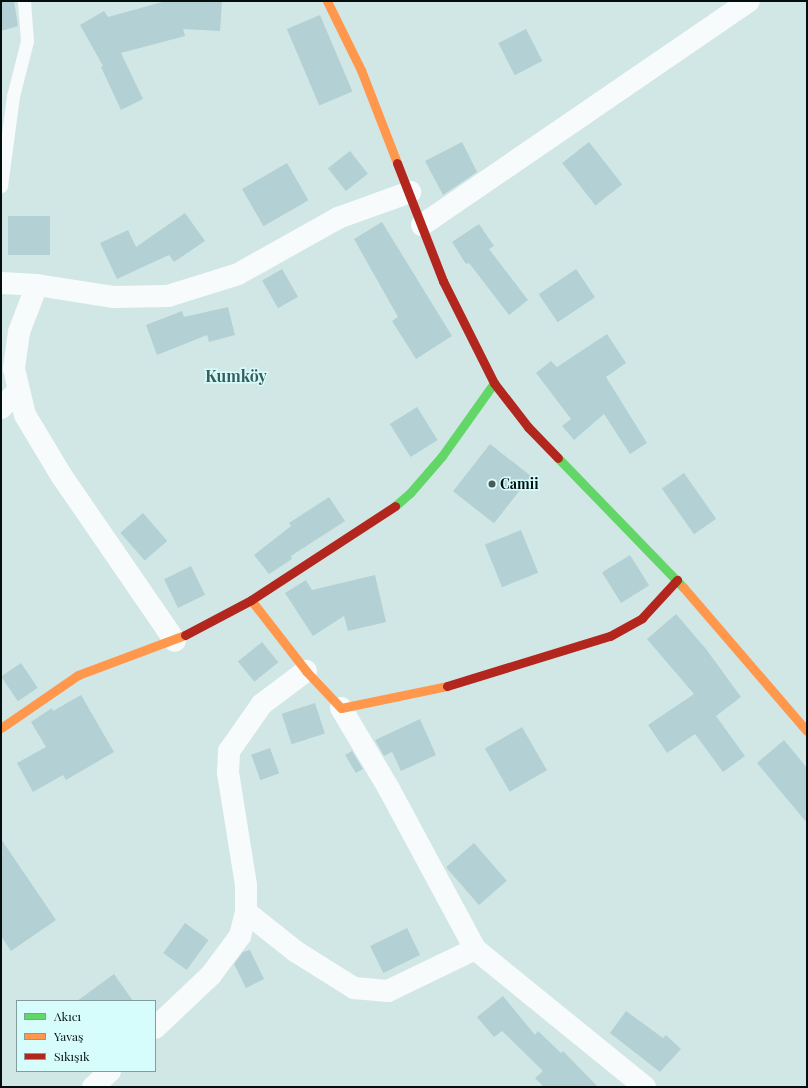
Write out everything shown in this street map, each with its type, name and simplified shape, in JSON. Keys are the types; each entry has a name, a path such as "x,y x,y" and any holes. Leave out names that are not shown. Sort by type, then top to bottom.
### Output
{"street":[{"path":"327,1 362,70 443,281 494,383 528,427 677,580 807,732"},
{"path":"422,225 749,1"},
{"path":"1,283 36,284 114,297 168,296 238,274 338,218 410,192"},
{"path":"36,284 20,332 14,369 17,392 25,415 61,475 175,641"},
{"path":"1,728 78,675 175,641 251,600 381,517 410,493 442,456 494,383"},
{"path":"1,408 17,392"},
{"path":"341,708 426,692 610,636 642,618 677,580"},
{"path":"251,600 306,671 341,708 389,789 475,949 646,1087"},
{"path":"156,1027 211,975 240,936 246,912 246,885 228,772 229,751 262,704 306,671"},
{"path":"246,912 295,951 354,988 388,991 475,949"},
{"path":"93,1087 109,1072"}],"lane":[{"path":"1,186 13,96 27,41 24,1"}],"building":[{"path":"1,1 14,1 18,26 1,31"},
{"path":"166,1 222,1 220,31 183,29 185,36 121,53 143,99 121,110 101,67 103,66 80,25 104,11 108,17"},
{"path":"320,15 352,91 319,105 287,29"},
{"path":"526,29 542,61 515,75 498,43"},
{"path":"462,142 477,172 443,195 425,161"},
{"path":"589,142 622,185 595,205 562,163"},
{"path":"350,151 368,174 346,191 328,168"},
{"path":"287,163 308,200 263,226 242,189"},
{"path":"185,213 205,241 174,262 169,255 117,279 100,243 128,230 136,247"},
{"path":"8,216 50,216 50,255 8,255"},
{"path":"382,222 452,336 416,359 392,321 398,317 354,239"},
{"path":"479,224 494,246 489,249 528,300 509,315 469,263 466,264 452,242"},
{"path":"282,269 298,297 278,308 262,280"},
{"path":"576,269 595,297 558,322 539,294"},
{"path":"228,307 235,335 209,342 207,335 157,355 146,325 182,311 184,317"},
{"path":"607,334 626,363 606,377 647,443 630,454 604,414 574,440 562,426 571,419 536,373 551,361 557,367"},
{"path":"417,407 438,440 411,457 390,424"},
{"name":"Camii","path":"490,444 531,476 494,523 453,491"},
{"path":"684,473 716,519 694,534 662,488"},
{"path":"329,497 345,521 291,556 292,559 269,574 254,555 291,526 289,523"},
{"path":"143,513 167,541 145,561 120,533"},
{"path":"521,530 538,573 502,587 485,545"},
{"path":"630,555 649,586 621,603 602,572"},
{"path":"191,566 205,595 178,608 164,579"},
{"path":"375,575 386,622 348,631 344,616 313,636 285,593 306,580 312,590"},
{"path":"676,614 706,649 741,697 716,716 745,756 723,772 695,734 667,753 648,725 694,694 647,639"},
{"path":"262,642 278,662 254,682 238,662"},
{"path":"21,663 38,688 18,701 1,676"},
{"path":"81,695 114,752 66,780 63,775 33,792 17,763 46,747 31,722 52,708 53,711"},
{"path":"315,703 325,733 292,744 282,714"},
{"path":"420,719 436,755 401,771 392,752 384,756 375,740"},
{"path":"522,727 547,770 510,792 485,749"},
{"path":"784,740 807,768 807,823 757,763"},
{"path":"270,748 279,773 260,780 251,755"},
{"path":"352,751 363,769 356,773 345,755"},
{"path":"1,839 56,920 11,951 1,936"},
{"path":"474,843 507,881 479,905 446,867"},
{"path":"185,923 208,940 187,970 163,953"},
{"path":"407,928 420,955 383,973 370,946"},
{"path":"250,950 264,979 246,988 234,964 243,952"},
{"path":"114,974 132,1000 78,1000"},
{"path":"503,996 535,1035 538,1031 561,1053 563,1051 598,1087 544,1087 535,1078 543,1071 502,1031 494,1037 477,1017"},
{"path":"626,1011 663,1038 666,1035 681,1049 660,1072 610,1033"}],"traffic: fast":[{"path":"395,506 410,493 442,456 494,383"},
{"path":"558,458 683,587"}],"traffic: slow":[{"path":"327,1 361,70 397,163"},
{"path":"683,587 807,731"},
{"path":"251,600 306,671 341,708 447,686"},
{"path":"1,728 78,675 185,635"}],"traffic: jam":[{"path":"397,163 443,281 494,383 528,427 558,458"},
{"path":"185,635 251,600 395,506"},
{"path":"447,686 610,636 642,618 677,580"}],"place":[{"name":"Camii","path":"492,484"}],"district":[{"name":"Kumköy","path":"236,376"}]}
